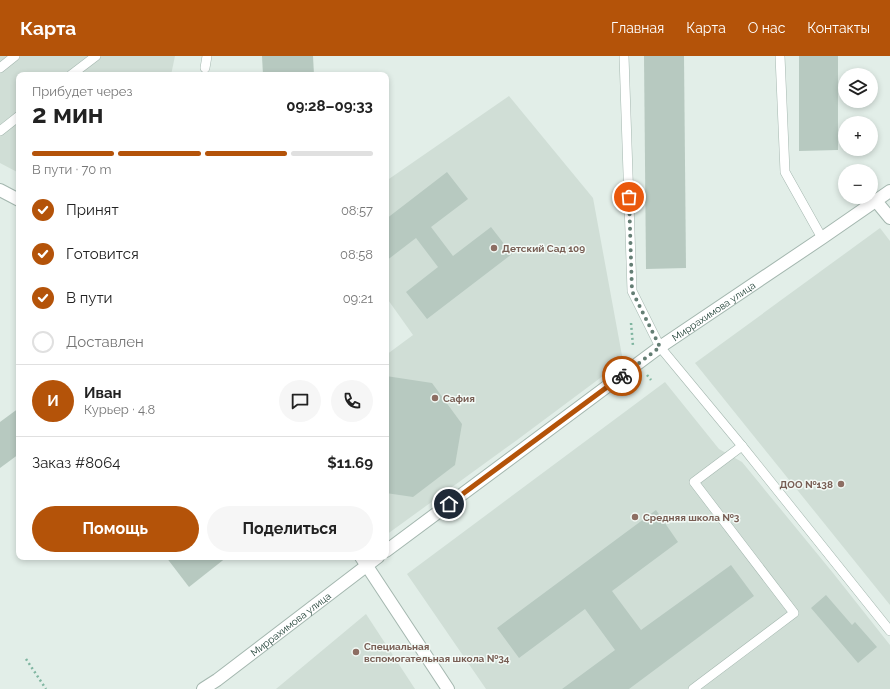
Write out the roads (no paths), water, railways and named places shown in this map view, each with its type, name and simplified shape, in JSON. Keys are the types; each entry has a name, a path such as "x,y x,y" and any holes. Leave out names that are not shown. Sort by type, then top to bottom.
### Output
{"street":[{"path":"0,190 16,198"},
{"name":"Миррахимова улица","path":"878,200 890,191"},
{"path":"878,203 890,218"},
{"name":"Миррахимова улица","path":"389,549 660,347 872,204"},
{"name":"Миррахимова улица","path":"203,689 217,680 364,561"},
{"path":"364,561 448,689"}],"lane":[{"path":"0,68 15,56"},
{"path":"76,72 96,56"},
{"path":"205,68 207,56"},
{"path":"624,56 632,291 660,347 742,446 890,631"},
{"path":"780,56 786,172 822,238"},
{"path":"0,131 16,118"},
{"path":"693,689 794,613 694,482 742,446"}],"place":[{"name":"Детский Сад 109","path":"494,248"},
{"name":"Сафия","path":"435,398"},
{"name":"ДОО №138","path":"841,484"},
{"name":"Средняя школа №3","path":"635,517"},
{"name":"Специальная вспомогательная школа №34","path":"356,652"}]}
